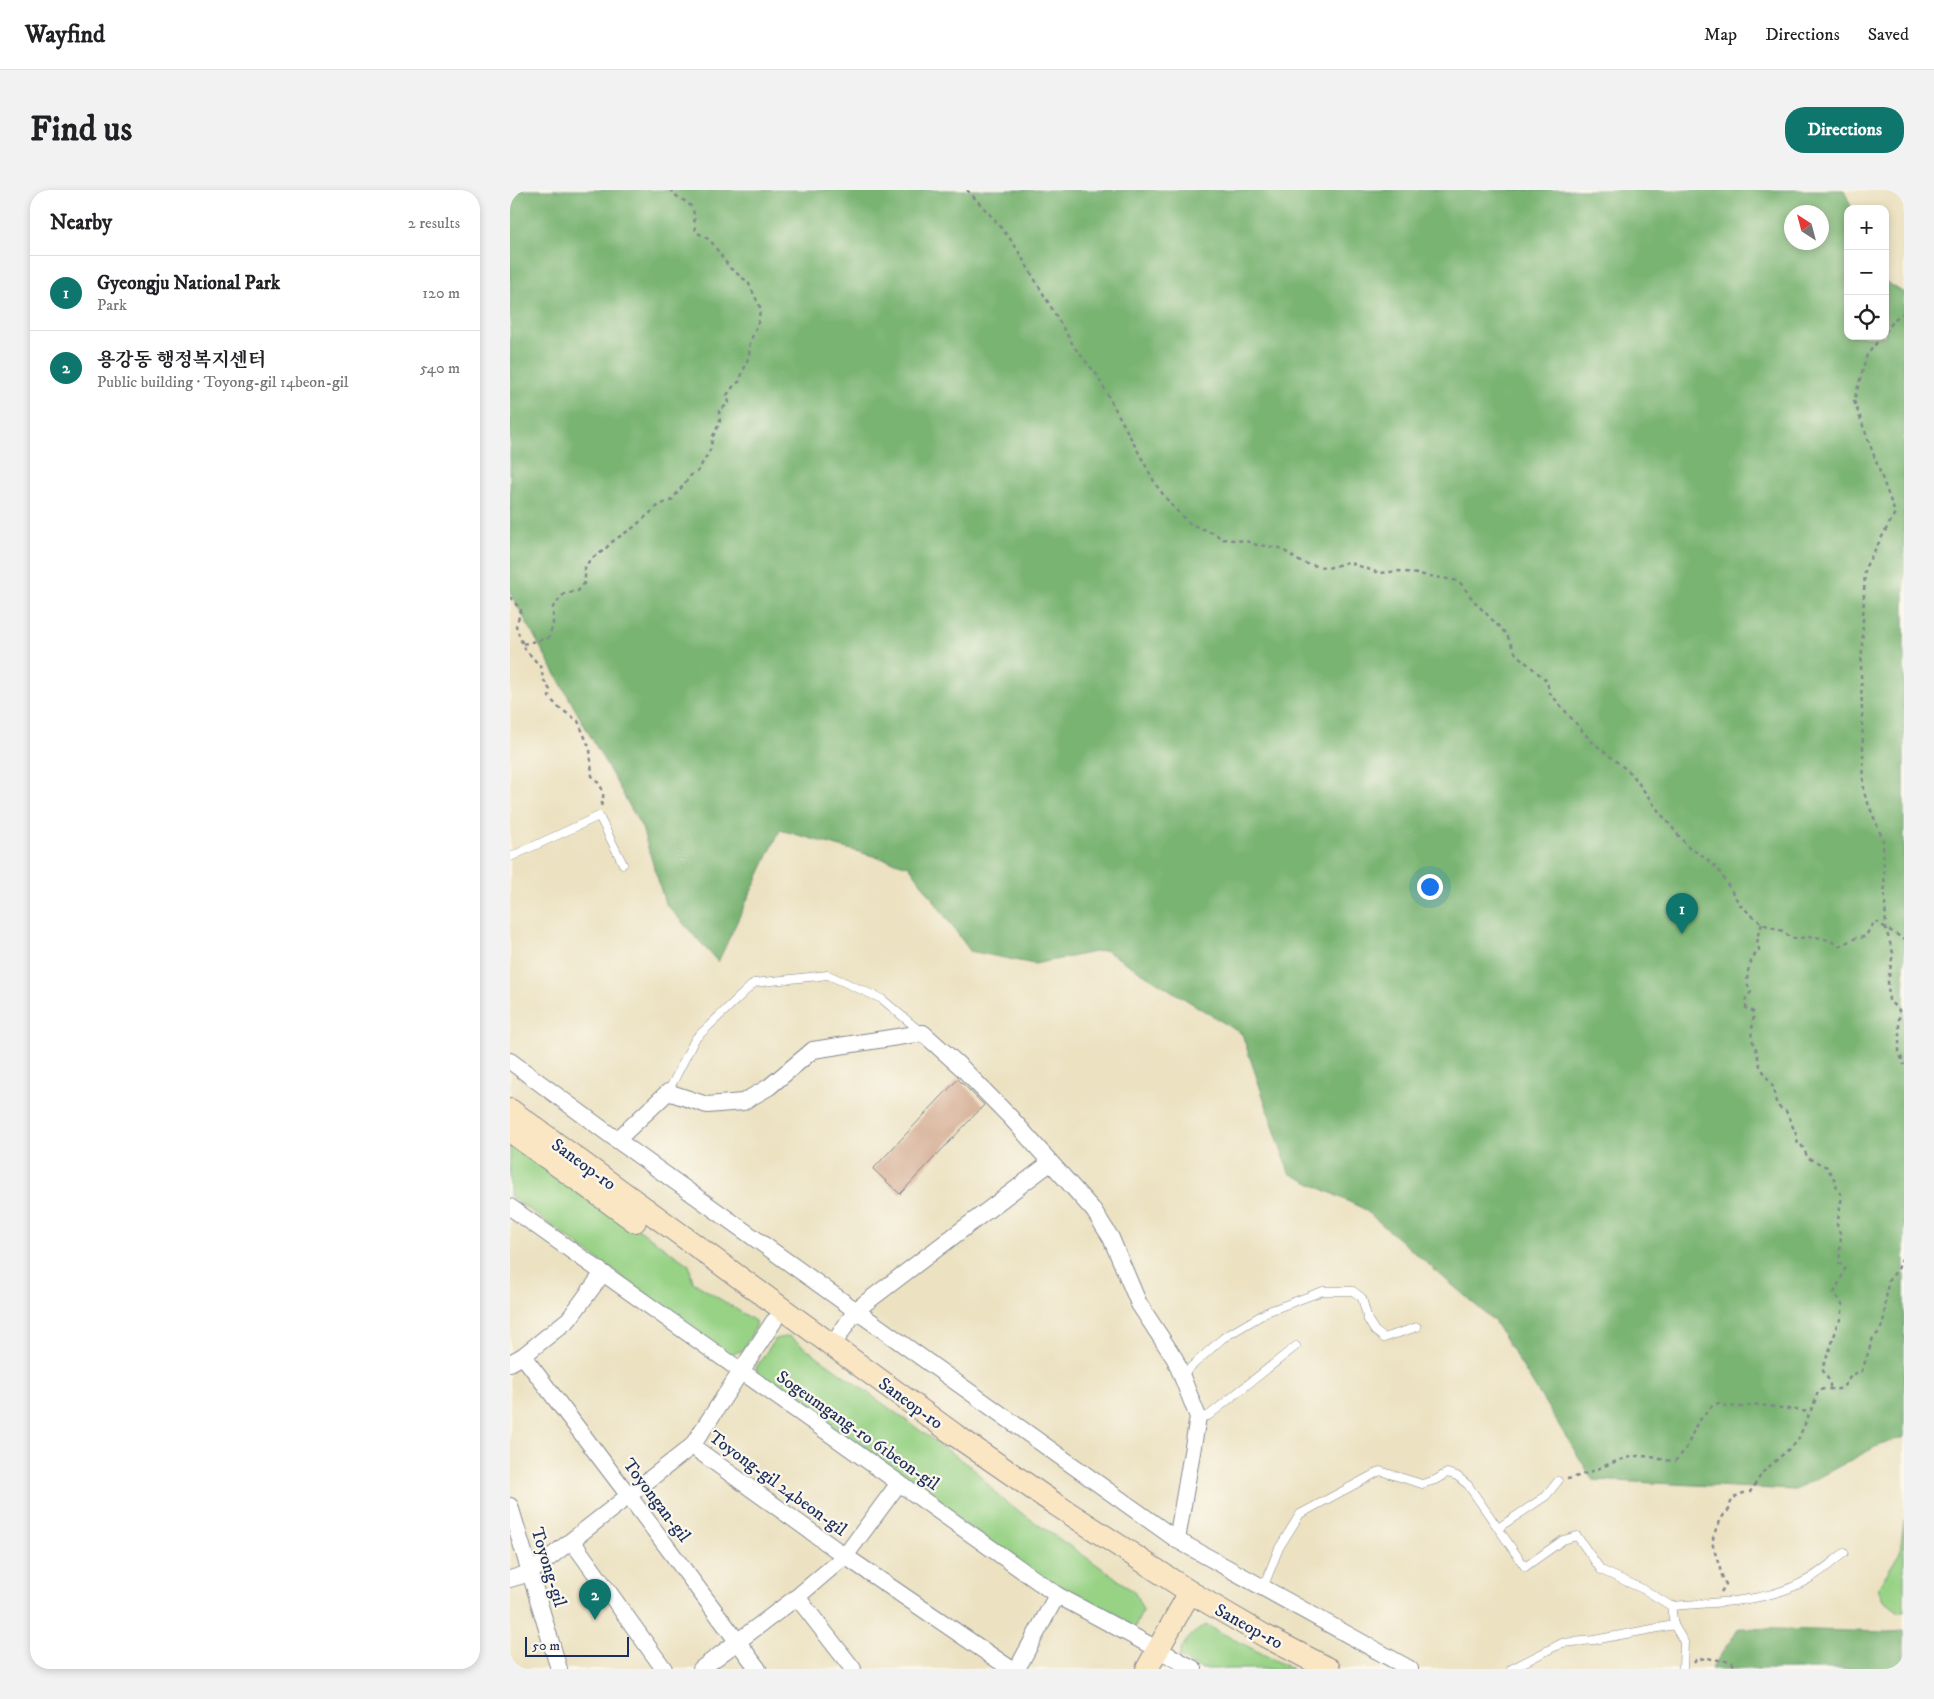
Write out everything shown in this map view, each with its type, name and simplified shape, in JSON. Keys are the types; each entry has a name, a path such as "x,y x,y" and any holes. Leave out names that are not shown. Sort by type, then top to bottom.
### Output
{"street":[{"path":"617,1140 668,1092 707,1105 743,1102 770,1088 813,1050 923,1033 962,1068 1011,1118 1050,1164 1094,1211 1111,1238 1139,1304 1175,1359 1198,1417 1177,1540"},
{"path":"510,1062 1177,1540 1410,1669"},
{"name":"Saneop-ro","path":"510,1110 955,1434 1257,1647 1301,1669"},
{"name":"Saneop-ro","path":"510,1131 1047,1516 1187,1597 1329,1669"},
{"path":"832,1346 856,1310 1050,1164"},
{"name":"Sogeumgang-ro 61beon-gil","path":"510,1207 1057,1595 1194,1669"},
{"path":"516,1360 569,1319 603,1273"},
{"path":"692,1446 774,1321"},
{"name":"Toyongan-gil","path":"516,1360 629,1496 758,1669"},
{"name":"Toyong-gil 24beon-gil","path":"530,1573 692,1446 845,1556 1011,1669"},
{"path":"701,1669 797,1596 845,1556 899,1483"},
{"name":"Toyong-gil","path":"510,1506 559,1669"},
{"path":"572,1540 664,1669"},
{"path":"510,1579 530,1573"},
{"path":"1017,1669 1057,1595"},
{"path":"797,1596 854,1669"},
{"path":"1147,1669 1187,1597"}],"lane":[{"path":"510,858 599,816 623,864"},
{"path":"668,1092 695,1039 754,983 828,975 882,999 923,1033"},
{"path":"1182,1375 1223,1338 1269,1310 1323,1291 1353,1291 1362,1298 1368,1320 1375,1331 1384,1338 1417,1327"},
{"path":"1198,1417 1208,1416 1296,1346"},
{"path":"1263,1588 1279,1548 1300,1514 1380,1472 1422,1484 1435,1480 1447,1473 1457,1476 1468,1485 1525,1567 1563,1540 1577,1536 1601,1570 1646,1590 1671,1606 1750,1599 1781,1591 1806,1580 1844,1553"},
{"path":"1498,1528 1546,1496 1558,1481"},
{"path":"1671,1606 1674,1625 1684,1642 1683,1669"},
{"path":"1511,1669 1562,1644 1674,1625"}],"path":[{"path":"524,644 548,638 553,626 553,607 564,594 578,591 584,582 585,566 592,558 659,506 672,500 691,475 698,471 710,450 713,436 720,422 719,411 728,403 727,395 734,384 739,382 748,362 750,342 758,320 760,307 754,293 748,282 730,268 710,240 696,232 692,209 683,200 675,196 671,190"},
{"path":"967,190 996,220 1014,244 1075,348 1097,375 1156,485 1172,506 1190,524 1216,534 1221,539 1246,541 1257,545 1280,548 1302,563 1328,568 1348,562 1379,573 1400,571 1459,581 1474,601 1508,635 1516,654 1547,680 1549,692 1591,741 1632,774 1657,809 1689,848 1702,855 1718,869 1740,905 1762,924 1782,930 1790,938 1815,936 1827,938 1839,946 1856,938 1865,938 1875,921 1904,939"},
{"path":"1889,327 1896,318 1904,313"},
{"path":"1879,340 1867,355 1854,402 1895,514 1865,568 1861,671 1864,793 1883,840 1886,929 1894,953 1888,982 1889,1001 1899,1010 1899,1052 1904,1065"},
{"path":"510,597 522,610 516,626 524,644 524,649 541,667 542,679 550,690 549,697 558,707 578,721 588,743 593,768 592,776 601,786 604,799 599,816"},
{"path":"1762,924 1757,937 1759,950 1754,956 1746,978 1747,986 1751,992 1746,998 1746,1008 1754,1014 1751,1040 1755,1045 1760,1066 1773,1087 1776,1102 1779,1107 1786,1111 1796,1134 1798,1145 1802,1146 1808,1158 1827,1167 1842,1196 1837,1225 1841,1236 1839,1263 1844,1272 1834,1293 1843,1305 1841,1319 1837,1323 1835,1339 1830,1345 1822,1369 1830,1382 1830,1390"},
{"path":"1716,1602 1726,1584 1719,1572 1719,1563 1712,1549 1714,1534 1723,1514 1729,1510 1732,1499 1744,1492 1750,1492 1762,1472 1798,1442 1818,1391 1824,1388 1830,1390 1839,1389 1846,1385 1851,1375 1862,1371 1873,1338 1880,1331 1884,1318 1888,1281 1898,1269 1904,1254"},
{"path":"1558,1481 1580,1476 1636,1456 1654,1457 1664,1462 1675,1461 1686,1449 1697,1423 1713,1404 1719,1403 1726,1406 1744,1407 1753,1404 1810,1412"},
{"path":"1690,1669 1696,1660 1706,1658 1732,1662 1735,1669"}],"green space":[{"path":"510,190 1844,190 1850,205 1844,205 1844,340 1889,340 1889,284 1904,293 1904,1437 1877,1446 1795,1490 1593,1480 1494,1321 1364,1209 1289,1173 1242,1034 1105,950 1034,964 970,951 909,866 780,830 718,962 665,903 642,828 510,593"},
{"path":"510,1139 689,1265 693,1282 755,1321 756,1327 742,1351 729,1354 510,1196"},
{"path":"789,1336 975,1470 1001,1499 1112,1575 1135,1593 1143,1610 1133,1631 1060,1592 758,1378 756,1368 775,1339"},
{"path":"1904,1520 1904,1612 1899,1612 1882,1599 1878,1588 1900,1552"},
{"path":"1206,1625 1292,1669 1201,1669 1179,1657 1183,1646 1189,1638"},
{"path":"1739,1628 1904,1631 1904,1669 1711,1669"}],"building":[{"path":"958,1079 984,1105 900,1194 873,1169"}],"place":[{"name":"Gyeongju National Park","path":"1682,934"},
{"name":"용강동 행정복지센터","path":"595,1620"}]}
